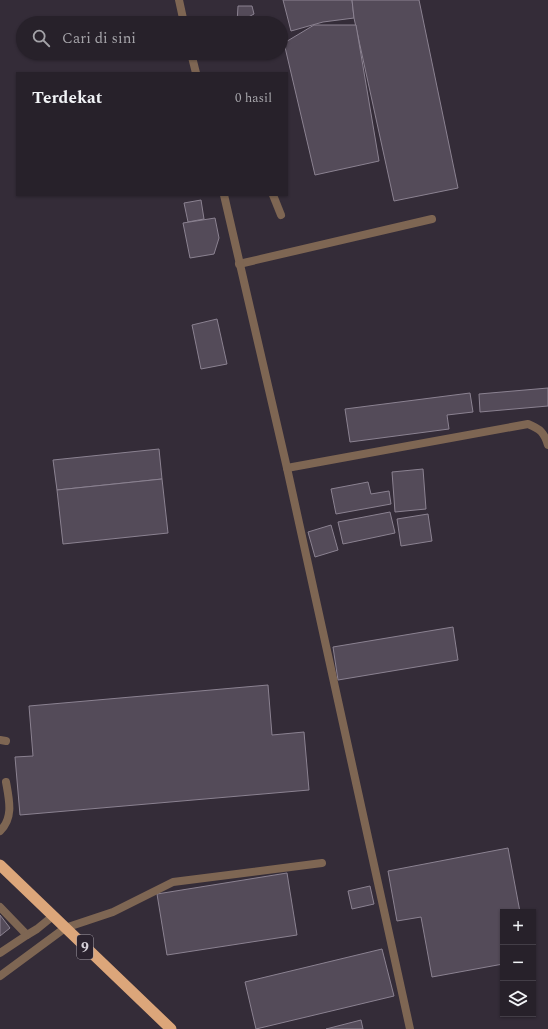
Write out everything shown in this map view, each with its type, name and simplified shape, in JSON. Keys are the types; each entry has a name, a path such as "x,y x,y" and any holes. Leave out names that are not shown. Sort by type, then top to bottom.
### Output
{"highway":[{"name":"9","path":"1,868 171,1029"}],"street":[{"path":"179,0 182,16"},
{"path":"193,60 196,72"},
{"path":"224,196 288,468 410,1029"},
{"path":"273,196 280,215"},
{"path":"239,264 432,219"},
{"path":"288,468 528,424 540,429 546,438 548,445"},
{"path":"0,831 8,820 10,801 6,782"},
{"path":"0,976 65,928 113,912 173,882 322,863"},
{"path":"0,907 27,934"},
{"path":"0,954 27,934 38,929 53,916"}],"building":[{"path":"283,0 352,0 354,18 323,22 291,31"},
{"path":"352,0 419,0 458,188 394,201 354,18"},
{"path":"238,6 252,6 254,14 250,16 237,16"},
{"path":"314,25 356,25 379,161 315,175 288,60 288,41"},
{"path":"201,200 204,219 188,222 184,203"},
{"path":"215,218 219,238 214,254 190,258 183,223"},
{"path":"217,319 227,364 201,369 192,325"},
{"path":"548,388 548,406 480,412 479,394"},
{"path":"470,393 473,412 447,415 449,429 350,442 345,409"},
{"path":"159,449 162,479 57,490 53,460"},
{"path":"423,469 426,509 395,512 392,472"},
{"path":"162,479 168,533 63,544 57,490"},
{"path":"368,482 371,494 389,491 391,504 336,514 331,489"},
{"path":"390,512 395,533 343,544 338,522"},
{"path":"428,514 432,541 401,546 397,519"},
{"path":"331,525 338,550 315,557 308,532"},
{"path":"453,627 458,660 338,680 333,647"},
{"path":"268,685 272,735 304,732 309,790 20,815 15,757 33,756 29,706"},
{"path":"508,848 519,909 500,909 500,965 432,977 421,917 397,921 388,871"},
{"path":"287,873 297,935 167,955 157,894"},
{"path":"370,886 374,904 352,909 348,891"},
{"path":"0,915 10,928 0,936"},
{"path":"382,949 394,996 256,1029 245,982"},
{"path":"361,1020 363,1029 326,1029"}]}
